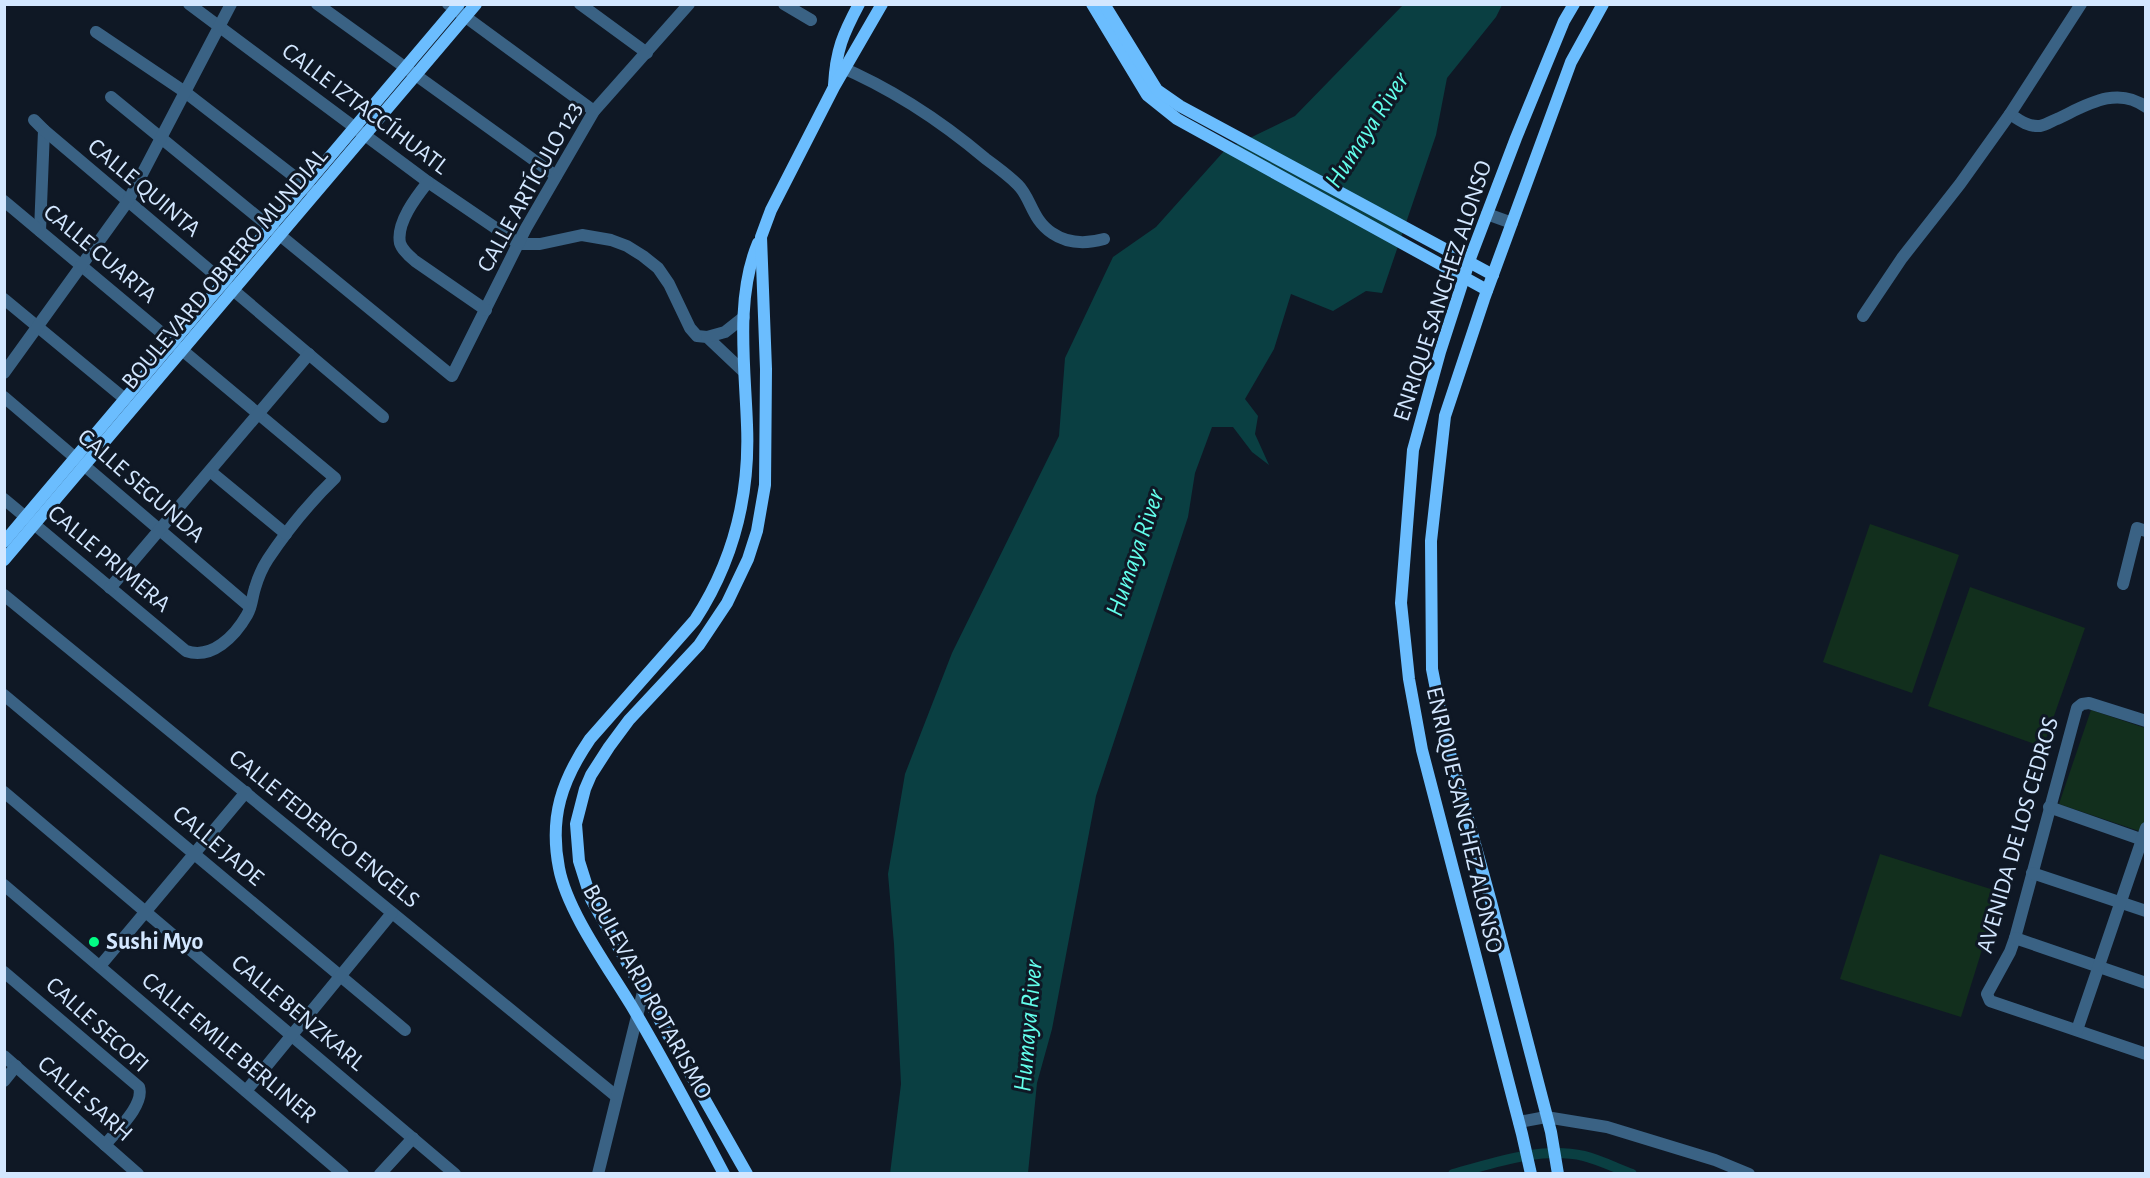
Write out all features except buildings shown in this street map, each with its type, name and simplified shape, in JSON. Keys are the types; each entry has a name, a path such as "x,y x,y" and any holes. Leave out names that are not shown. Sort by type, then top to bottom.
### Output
{"street":[{"name":"CALLE IZTACCÍHUATL","path":"189,4 428,182 519,244"},
{"path":"4,373 128,201 231,4"},
{"path":"317,4 556,176"},
{"name":"BOULEVARD OBRERO MUNDIAL","path":"4,560 30,520 312,190 405,68 457,9 476,4"},
{"path":"580,4 647,53"},
{"name":"CALLE ARTÍCULO 123","path":"276,232 452,376 526,228 594,111 689,4"},
{"path":"784,4 811,20"},
{"path":"840,66 842,36 859,4"},
{"path":"840,66 882,4"},
{"path":"1092,4 1147,95 1157,106 1487,290"},
{"path":"1104,4 1157,90 1180,106 1296,170 1493,275"},
{"name":"ENRIQUE SANCHEZ ALONSO","path":"1530,1169 1422,750 1409,679 1401,603 1413,450 1440,352 1469,263 1516,138 1564,21 1574,4"},
{"name":"ENRIQUE SANCHEZ ALONSO","path":"1557,1167 1551,1132 1445,735 1432,669 1431,541 1445,416 1487,290 1571,62 1603,4"},
{"path":"1863,315 1902,258 1960,184 2010,114 2081,4"},
{"path":"457,9 594,111"},
{"name":"BOULEVARD OBRERO MUNDIAL","path":"359,131 416,75 457,9"},
{"path":"96,32 185,92 312,190"},
{"path":"840,66 864,77 934,118 972,147 1020,187 1033,213 1051,233 1069,241 1088,244 1104,239"},
{"name":"BOULEVARD ROTARISMO","path":"724,1173 573,908 564,887 557,851 557,812 567,776 590,739 695,620 709,599 724,568 736,532 745,489 747,426 744,317 747,278 752,257 771,210 834,87 840,66"},
{"path":"111,97 276,232"},
{"path":"2010,114 2027,125 2042,126 2100,99 2117,97 2145,107"},
{"name":"CALLE QUINTA","path":"34,120 383,417"},
{"path":"40,231 44,130"},
{"path":"428,182 413,200 407,213 402,226 400,244 406,254 415,261 486,310"},
{"name":"CALLE CUARTA","path":"4,201 335,478 308,504 286,534"},
{"path":"1487,214 1512,223"},
{"path":"519,244 540,244 582,235 611,240 627,246 657,268 669,284 690,328 697,336 706,338 744,372"},
{"name":"BOULEVARD ROTARISMO","path":"747,1173 644,988 591,899 579,861 576,824 585,789 597,764 629,720 699,645 712,627 737,585 758,531 765,485 766,419 761,237"},
{"path":"4,299 125,399"},
{"path":"706,338 725,332 744,317"},
{"name":"BOULEVARD OBRERO MUNDIAL","path":"80,462 125,399 179,347"},
{"path":"110,588 309,354"},
{"name":"CALLE SEGUNDA","path":"4,397 250,607"},
{"path":"210,471 286,534 259,574 250,607"},
{"name":"CALLE PRIMERA","path":"4,499 186,651 202,655 214,650 232,636 248,614 250,607"},
{"name":"BOULEVARD OBRERO MUNDIAL","path":"4,542 30,520"},
{"path":"2123,584 2137,528 2145,531"},
{"name":"CALLE FEDERICO ENGELS","path":"4,595 616,1096"},
{"name":"CALLE JADE","path":"4,695 405,1030"},
{"name":"AVENIDA DE LOS CEDROS","path":"2077,1030 1990,1001 1987,994 2015,938 2075,713 2082,704 2094,705 2145,722"},
{"name":"CALLE BENZKARL","path":"4,792 455,1173"},
{"path":"100,966 246,792"},
{"path":"2049,807 2144,836 2077,1030 2145,1054"},
{"path":"2032,873 2145,911"},
{"name":"CALLE EMILE BERLINER","path":"4,885 343,1173"},
{"path":"246,1091 342,977 392,913"},
{"path":"2015,938 2145,983"},
{"name":"CALLE SECOFI","path":"4,972 139,1087 140,1096 137,1105 105,1145"},
{"path":"598,1173 644,988"},
{"path":"664,1065 676,1045"},
{"name":"CALLE SARH","path":"4,1056 138,1173"},
{"path":"4,1081 16,1066"},
{"path":"1521,1128 1546,1117 1607,1126 1749,1173"},
{"path":"380,1173 413,1137"}],"shaded area":[{"path":"1870,524 1959,555 1912,693 1823,662"},
{"path":"1970,587 2085,628 2043,747 1928,706"},
{"path":"2091,710 2145,728 2146,822 2142,832 2059,804"},
{"path":"1880,854 2000,892 1961,1017 1840,979"}],"water":[{"name":"Humaya River","path":"1403,5 1502,5 1496,17 1447,78 1436,135 1382,293 1366,291 1333,311 1291,294 1274,349 1245,399 1258,416 1255,434 1269,465 1252,452 1233,427 1212,427 1195,473 1188,517 1096,796 1052,1029 1037,1083 1028,1173 890,1174 901,1084 888,874 905,774 952,653 1059,436 1065,358 1113,257 1156,227 1225,150 1295,116"}],"waterway":[{"path":"1453,1174 1518,1157 1551,1153 1584,1156 1632,1174"}],"place":[{"name":"Sushi Myo","path":"94,942"}]}
